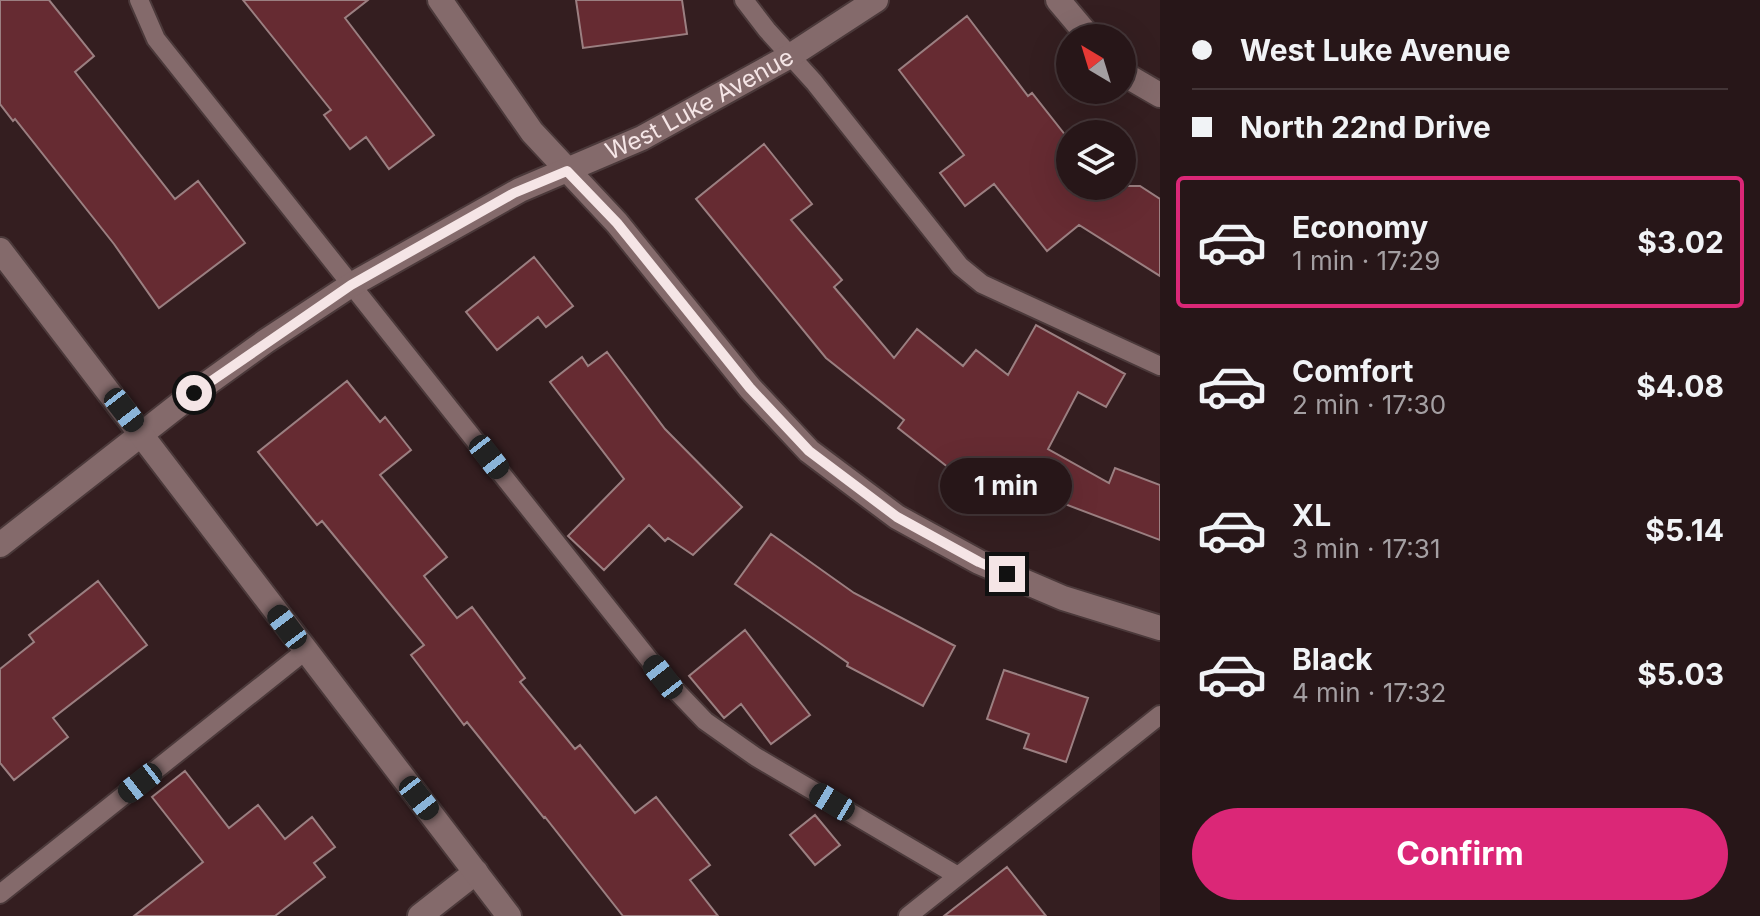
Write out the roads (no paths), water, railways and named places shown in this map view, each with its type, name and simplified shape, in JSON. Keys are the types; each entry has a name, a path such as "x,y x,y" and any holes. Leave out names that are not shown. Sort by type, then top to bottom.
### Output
{"street":[{"path":"440,0 532,132 617,223 741,377 809,451 897,517 979,562 1063,598 1160,628"},
{"name":"West Luke Avenue","path":"0,545 142,433 266,341 351,285 514,193 642,138 790,56 876,0"},
{"path":"1058,0 1078,24"},
{"path":"1136,81 1160,94"},
{"path":"0,250 509,916"},
{"path":"420,916 476,872"}],"lane":[{"path":"139,0 156,39 663,677 705,721 756,757 958,876"},
{"path":"744,0 814,82 960,266 982,284 1160,366"},
{"path":"0,894 305,651"},
{"path":"908,916 1160,715"}]}
